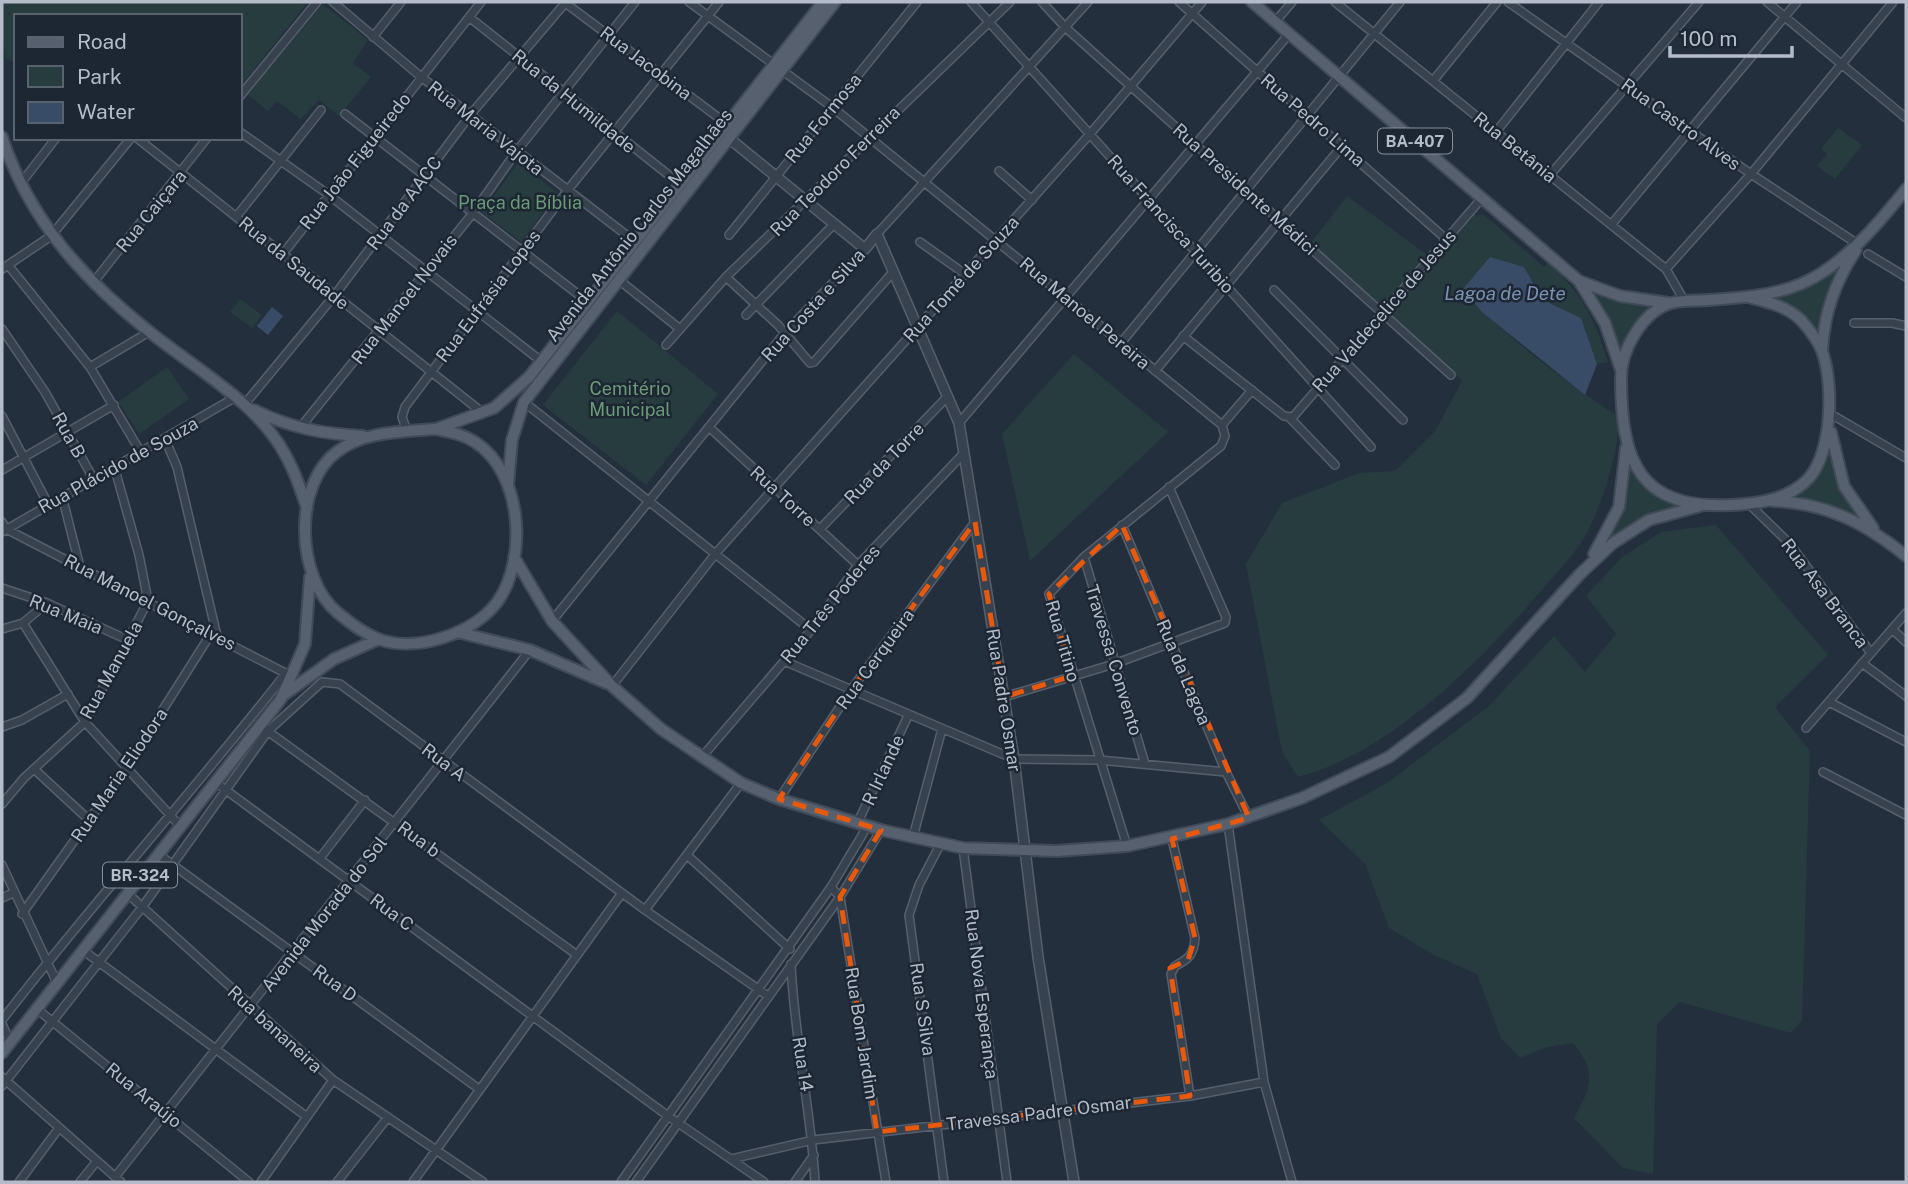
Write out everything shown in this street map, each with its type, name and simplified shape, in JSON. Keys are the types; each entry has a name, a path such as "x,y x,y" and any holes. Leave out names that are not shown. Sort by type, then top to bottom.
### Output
{"main road":[{"name":"Avenida Antônio Carlos Magalhães","path":"435,429 483,413 516,390 588,302 730,139 823,2"},
{"name":"Avenida Antônio Carlos Magalhães","path":"508,487 512,440 524,402 619,280 680,184 727,124 835,2"},
{"name":"BA-407","path":"1252,2 1579,281 1605,323 1621,370"},
{"path":"2,137 20,184 51,236 93,283 149,332 244,405 267,429 288,458 307,509"},
{"path":"1580,574 1614,519 1623,493 1627,446 1621,370 1628,345 1637,331 1669,303 1748,297 1802,284 1829,267 1860,240 1906,189"},
{"path":"1860,240 1836,282 1824,322 1822,351 1837,467 1844,486 1877,533"},
{"name":"BA-407","path":"1579,281 1620,296 1669,303"},
{"path":"1748,297 1771,302 1790,312 1809,330 1822,351"},
{"path":"244,405 299,428 369,436 435,429 458,434 485,450 508,487 516,525 509,580 498,601 483,617 457,632 432,641 405,643 379,639 350,624 333,609 310,573"},
{"path":"1769,501 1795,489 1811,476 1824,449 1829,418"},
{"path":"281,699 309,626 307,509 312,489 323,465 337,451 369,436"},
{"path":"1627,446 1640,473 1657,491 1670,499 1700,506 1769,501 1820,506 1877,533 1906,556"},
{"path":"514,557 552,621 612,685 701,759 741,783 779,799 862,826 963,848 1025,850 1127,846 1172,839 1249,818 1302,798 1389,757 1451,714 1507,658 1580,574 1613,542 1638,526 1700,506"},
{"path":"457,632 530,650 612,685"},
{"path":"281,699 334,659 379,639"},
{"name":"BR-324","path":"2,1053 84,951 157,853 215,782 264,728 281,699"}],"street":[{"path":"242,94 317,2"},
{"name":"Rua Maria Vajota","path":"332,2 516,152 640,245"},
{"path":"373,37 401,2"},
{"name":"Rua João Figueiredo","path":"282,255 481,2"},
{"name":"Rua Jacobina","path":"565,2 727,124"},
{"name":"Rua da AACC","path":"244,405 334,296 471,114 521,58 565,2"},
{"name":"Rua Manoel Novais","path":"299,428 380,331 473,213 516,152 564,95 635,2"},
{"name":"Rua Manoel Pereira","path":"689,2 832,107 998,239 1064,298 1222,425"},
{"name":"Rua Eufrásia Lopes","path":"407,431 403,410 430,372 567,191 719,2"},
{"name":"Rua Formosa","path":"729,235 917,2"},
{"name":"Rua Francisca Turibio","path":"971,2 1371,447"},
{"name":"Rua Teodoro Ferreira","path":"666,345 726,277 806,201 868,136 1010,2"},
{"name":"Rua Presidente Médici","path":"1042,2 1065,27 1451,375"},
{"name":"Rua Costa e Silva","path":"552,621 784,334 1088,2"},
{"name":"Rua Pedro Lima","path":"1179,2 1446,239"},
{"name":"Rua Tomé de Souza","path":"612,685 716,553 998,239 1202,2"},
{"path":"1275,22 1292,2"},
{"name":"Rua Betânia","path":"1335,2 1666,269 1685,302"},
{"path":"1121,343 1400,2"},
{"path":"1433,81 1497,2"},
{"name":"Rua Castro Alves","path":"1508,2 1751,174 1860,240"},
{"path":"1496,132 1599,2"},
{"path":"1550,176 1699,2"},
{"path":"1767,2 1906,118"},
{"path":"1611,225 1797,2"},
{"path":"1666,269 1751,174 1893,2"},
{"name":"Rua da Humildade","path":"469,17 564,95 680,184"},
{"path":"959,423 1289,34"},
{"path":"236,217 321,110"},
{"path":"345,114 588,302"},
{"path":"242,133 329,195 541,361"},
{"path":"730,139 865,248"},
{"path":"20,184 54,140"},
{"path":"129,140 51,236 5,267 90,368 140,451"},
{"name":"Rua da Saudade","path":"139,140 483,413"},
{"name":"Rua Caiçara","path":"93,283 206,140"},
{"path":"1154,371 1343,145"},
{"path":"999,171 1032,200"},
{"name":"Rua Valdecelice de Jesus","path":"1287,417 1343,360 1482,198"},
{"path":"746,315 834,224"},
{"name":"Rua Padre Osmar","path":"877,234 959,423 1014,759 1038,957 1074,1182"},
{"path":"920,242 965,274"},
{"path":"1868,254 1906,277"},
{"path":"726,277 756,304 807,362 814,362 894,271"},
{"path":"619,280 680,329"},
{"path":"1274,290 1403,421"},
{"path":"1854,323 1892,323 1906,326"},
{"name":"Rua B","path":"2,329 45,392 93,478"},
{"path":"90,368 149,332"},
{"path":"1183,337 1287,417 1335,465"},
{"name":"Rua Titino","path":"1127,846 1048,597 1053,587 1084,556 1221,446 1225,436 1222,425 1252,390"},
{"name":"Rua da Torre","path":"820,529 948,396"},
{"name":"Rua Plácido de Souza","path":"3,528 234,398"},
{"path":"524,402 811,630"},
{"path":"2,470 114,405"},
{"path":"2,417 48,504"},
{"path":"1829,418 1906,458"},
{"name":"Rua Torre","path":"709,427 858,565"},
{"path":"165,439 177,467 215,634"},
{"name":"Rua Três Poderes","path":"701,759 811,630 858,565 964,453"},
{"name":"Rua Manuela","path":"2,804 34,769 85,722 130,641 148,601 139,555 114,466"},
{"path":"1004,697 1114,664 1221,626 1226,617 1169,488"},
{"path":"62,496 80,567"},
{"name":"Rua Asa Branca","path":"1749,504 1789,543 1871,653"},
{"name":"Rua Cerqueira","path":"779,799 851,690 975,522"},
{"name":"Rua da Lagoa","path":"1122,525 1226,772 1249,818"},
{"name":"Rua Manoel Gonçalves","path":"3,528 215,634 289,675"},
{"name":"Travessa Convento","path":"1084,556 1145,764"},
{"name":"Rua Maia","path":"2,588 47,603 130,641"},
{"path":"2,629 23,623 47,603"},
{"path":"1806,728 1906,613"},
{"path":"23,623 85,722 180,826"},
{"path":"1892,629 1906,642"},
{"name":"Rua Maria Eliodora","path":"22,914 126,768 215,634"},
{"name":"Avenida Morada do Sol","path":"118,1180 167,1113 530,650"},
{"path":"784,661 1014,759 1099,760 1226,772"},
{"path":"1862,663 1906,696"},
{"path":"10,1042 2,1022 47,963 289,675"},
{"name":"Rua A","path":"3,1081 98,964 143,906 171,863 228,792 264,728 316,685 333,681 645,910 768,996"},
{"path":"2,725 22,720 68,694"},
{"path":"1829,702 1906,742"},
{"name":"R Irlande","path":"621,1182 831,887 862,826 908,716"},
{"name":"Rua b","path":"264,728 577,955"},
{"path":"913,837 942,729"},
{"path":"34,769 89,820"},
{"path":"1823,772 1906,815"},
{"name":"Rua C","path":"215,782 668,1116 764,1182"},
{"path":"645,910 741,783"},
{"path":"320,858 365,800"},
{"path":"1228,824 1264,1082 1293,1182"},
{"path":"636,1182 840,897 881,830"},
{"path":"1172,839 1195,938 1193,953 1188,960 1175,966 1171,974 1190,1096"},
{"name":"Rua S Silva","path":"941,843 919,885 909,915 944,1182"},
{"name":"Rua Nova Esperança","path":"963,848 1007,1182"},
{"name":"Rua D","path":"157,853 480,1089"},
{"path":"688,856 789,946"},
{"path":"2,865 22,914 57,984"},
{"path":"831,887 840,897"},
{"name":"Rua bananeira","path":"127,892 333,1080 483,1182"},
{"path":"2,898 13,893"},
{"path":"413,1182 535,1017 622,893"},
{"name":"Rua Bom Jardim","path":"840,897 886,1182"},
{"name":"Rua 14","path":"789,946 813,1140 815,1182"},
{"path":"84,951 307,1117"},
{"name":"Rua Araújo","path":"37,1009 249,1182"},
{"path":"261,1182 333,1080"},
{"path":"3,1081 118,1180"},
{"name":"Travessa Padre Osmar","path":"731,1159 813,1140 1190,1096 1264,1082"},
{"path":"337,1182 388,1117"},
{"path":"19,1182 59,1128"},
{"path":"794,1182 814,1155"},
{"path":"80,1182 96,1162"}],"highlighted area":[{"path":"975,522 1004,697 1072,676 1049,594 1122,525 1249,818 1172,839 1195,938 1188,960 1170,968 1190,1096 877,1132 840,897 881,830 779,799 851,690"}],"green space":[{"path":"3,2 308,2 242,84 242,14 14,14 14,62 6,59 2,32"},
{"path":"323,4 368,40 353,63 371,77 339,116 319,100 301,119 277,101 268,111 247,94"},
{"path":"1838,128 1862,145 1835,179 1817,166 1827,154 1821,149"},
{"name":"Praça da Bíblia","path":"518,163 558,193 521,242 482,212"},
{"path":"1347,196 1426,254 1383,308 1311,243"},
{"path":"1474,215 1484,215 1544,267 1549,262 1579,297 1598,332 1608,362 1597,364 1581,318 1543,300 1524,267 1463,289 1515,341 1619,417 1616,445 1605,488 1589,529 1573,554 1516,619 1461,675 1399,727 1366,748 1332,765 1298,777 1282,752 1246,564 1282,503 1359,473 1395,471 1435,431 1462,381 1390,314"},
{"path":"1844,261 1827,294 1818,338 1772,298 1814,284"},
{"path":"1591,291 1618,300 1657,306 1621,355 1608,318"},
{"path":"240,299 262,315 252,328 230,312"},
{"name":"Cemitério Municipal","path":"617,311 718,394 646,485 543,405"},
{"path":"1074,354 1168,432 1030,561 1002,434"},
{"path":"167,367 189,399 139,434 118,402"},
{"path":"1829,450 1838,482 1862,519 1831,505 1788,497 1825,460"},
{"path":"1630,465 1654,495 1679,506 1641,519 1605,545 1623,512"},
{"path":"1716,525 1828,655 1775,707 1810,751 1802,1020 1791,1033 1680,1002 1657,1024 1653,1174 1623,1168 1574,1118 1588,1088 1589,1071 1573,1043 1547,1047 1520,1058 1501,1038 1477,974 1434,955 1389,928 1365,864 1319,820 1387,783 1489,706 1554,636 1585,672 1616,634 1586,596 1622,557 1661,532"}],"water":[{"name":"Lagoa de Dete","path":"1490,257 1524,267 1543,300 1581,318 1597,364 1585,395 1482,312 1463,289"},
{"path":"272,307 283,316 268,335 257,326"}]}
